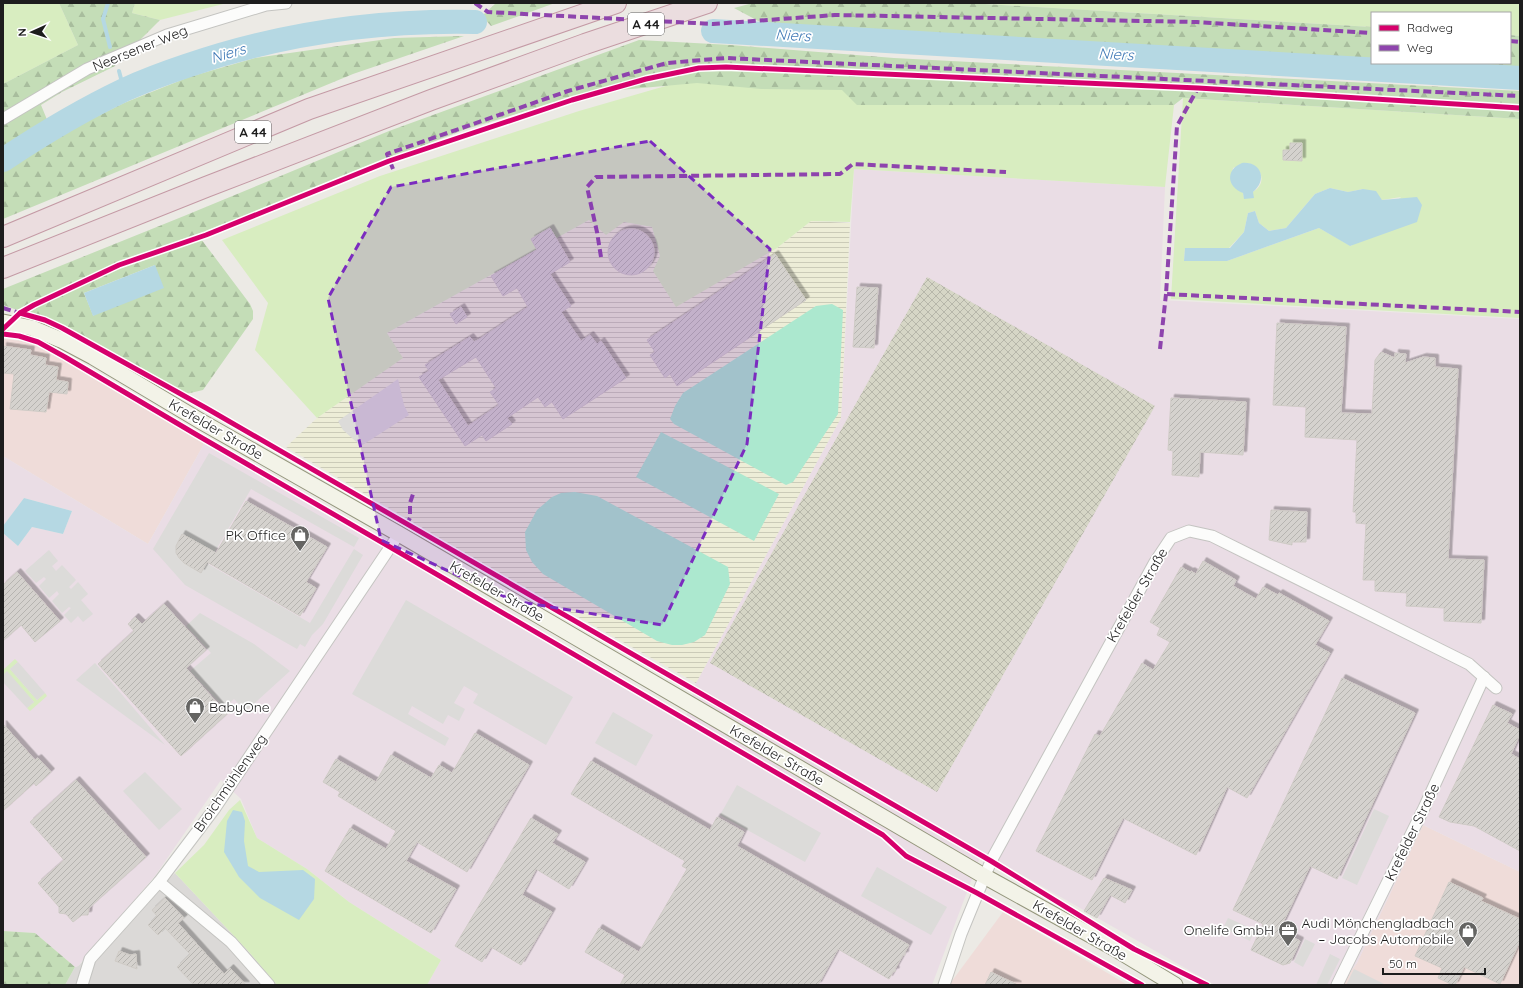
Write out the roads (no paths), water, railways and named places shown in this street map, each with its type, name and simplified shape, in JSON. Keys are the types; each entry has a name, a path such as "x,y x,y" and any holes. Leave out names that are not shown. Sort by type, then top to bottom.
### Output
{"highway":[{"name":"A 44","path":"3,237 309,109 616,3"},
{"name":"A 44","path":"3,268 431,100 585,44 708,3"}],"street":[{"name":"Neersener Weg","path":"3,119 86,69 168,35 266,5 286,3"},
{"name":"Krefelder Straße","path":"3,322 32,328 61,340 400,534 984,876 1114,948 1175,985"},
{"name":"Krefelder Straße","path":"944,985 961,934 984,876 1011,823 1154,562 1171,538 1189,531 1212,536 1469,664 1496,688"},
{"name":"Broichmühlenweg","path":"82,985 90,959 160,882 215,808 400,534"},
{"name":"Krefelder Straße","path":"1337,985 1424,808 1484,677"},
{"path":"160,882 231,942 269,985"}],"water":[{"path":"1242,163 1254,165 1260,172 1260,182 1258,187 1253,192 1254,198 1244,199 1243,193 1231,183 1230,178 1233,170"},
{"path":"1330,188 1348,192 1363,189 1376,191 1382,200 1417,197 1422,205 1417,222 1350,246 1319,228 1227,261 1184,261 1185,248 1230,248 1244,232 1248,213 1255,211 1259,223 1269,231 1286,228 1315,194"},
{"path":"155,265 164,288 93,316 84,293"},
{"path":"24,498 72,511 63,534 32,527 18,546 3,533 3,526"},
{"path":"233,810 242,812 245,821 244,841 248,866 259,872 303,870 315,879 314,899 299,920 260,898 239,877 224,852 227,821"}],"waterway":[{"path":"108,3 103,19 110,47"},
{"name":"Niers","path":"3,160 62,123 124,90 170,71 221,55 256,45 328,31 401,24 475,22"},
{"name":"Niers","path":"713,31 1520,78"},
{"path":"119,71 124,90"}],"place":[{"name":"PK Office","path":"300,552"},
{"name":"BabyOne","path":"195,724"},
{"name":"Onelife GmbH","path":"1288,947"},
{"name":"Audi Mönchengladbach – Jacobs Automobile","path":"1468,948"}]}
